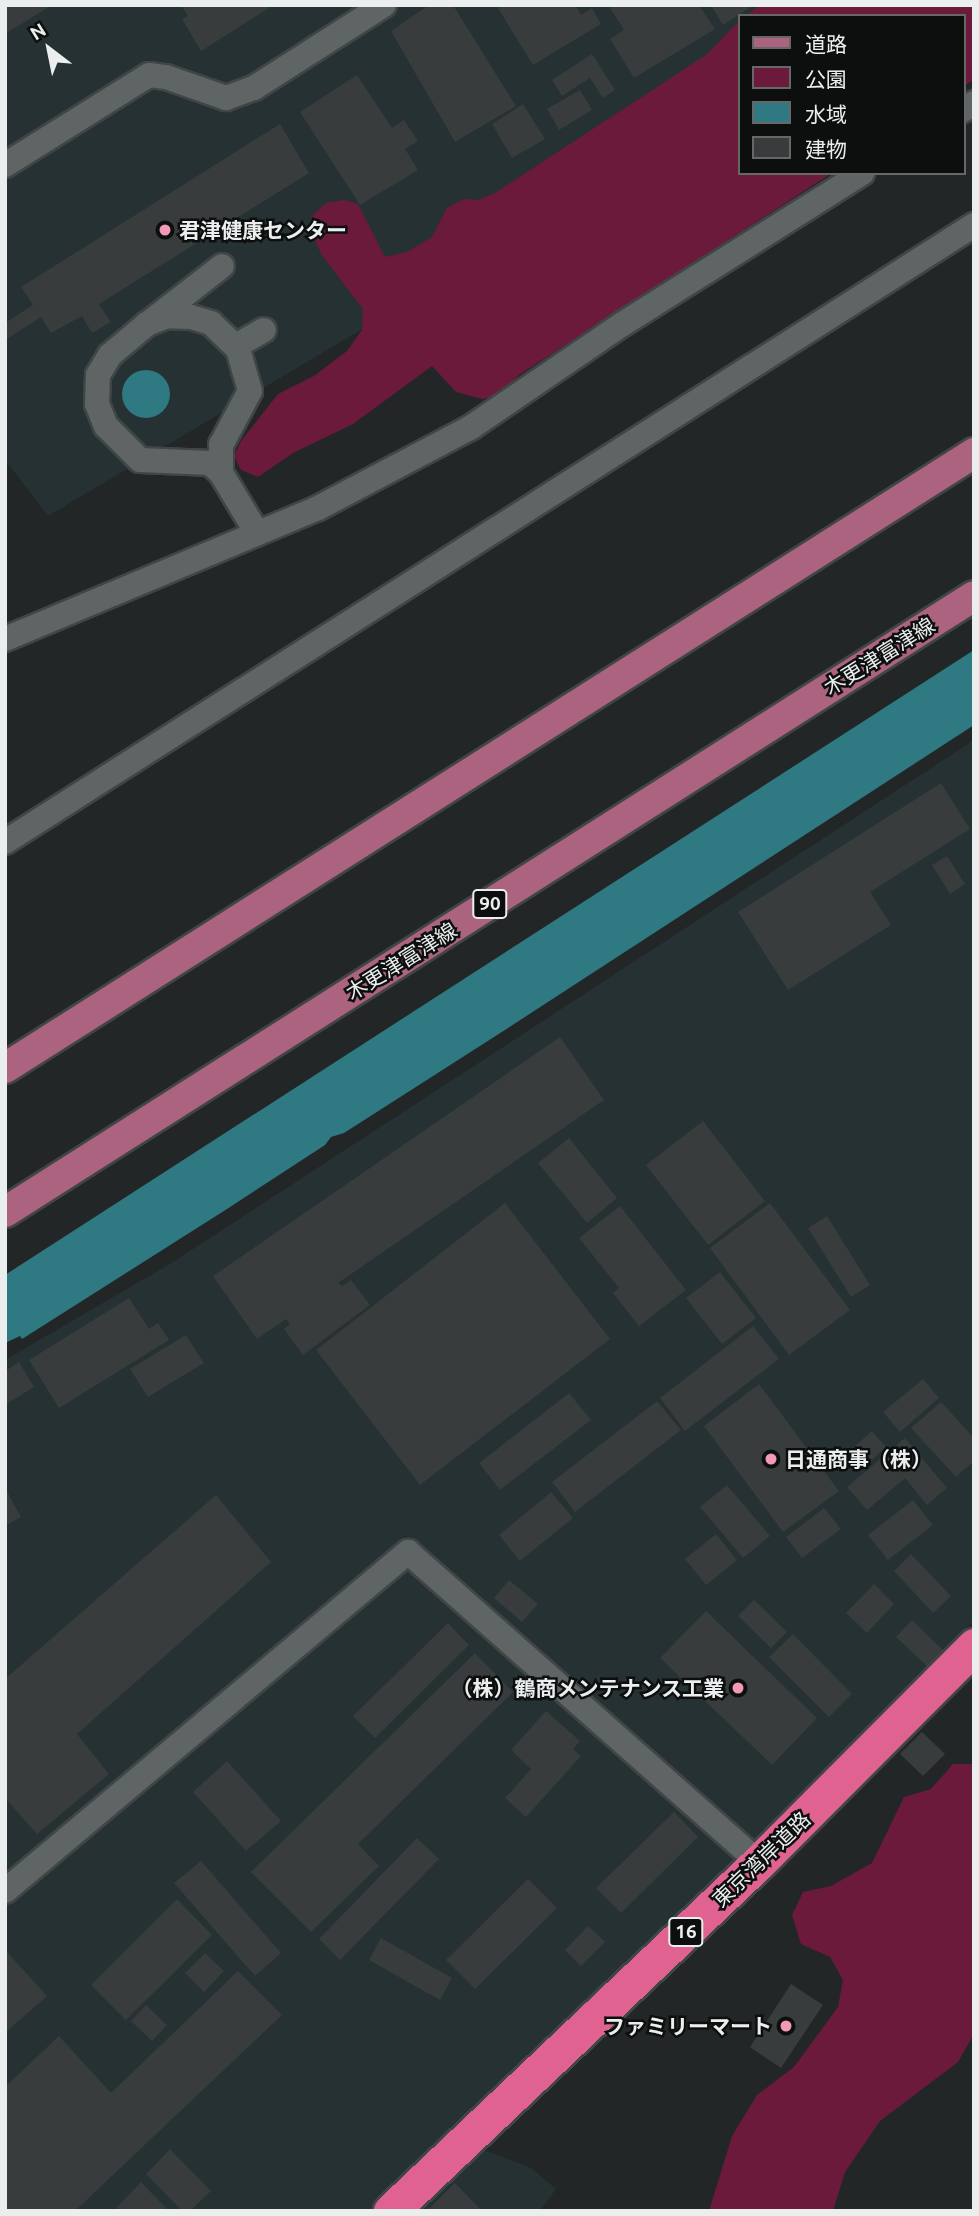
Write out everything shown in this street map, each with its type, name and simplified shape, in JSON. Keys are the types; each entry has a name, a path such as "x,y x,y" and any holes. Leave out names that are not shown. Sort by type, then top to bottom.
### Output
{"highway":[{"name":"東京湾岸道路","path":"391,2211 759,1862 974,1646"}],"main road":[{"path":"5,1068 974,453"},
{"name":"木更津富津線","path":"5,1212 974,596"}],"street":[{"path":"5,165 149,75 226,99 254,88 384,5"},
{"path":"5,639 318,508 470,428 621,325 859,175"},
{"path":"5,842 974,225"},
{"path":"222,266 110,355 98,375 97,404 106,426 140,460 160,464 195,460 209,463 221,473 257,533"},
{"path":"147,324 167,316 191,317 211,323 236,346 250,391 221,445 221,473"},
{"path":"236,346 264,330"},
{"path":"5,1891 408,1552 759,1862"}],"shaded area":[{"path":"5,5 875,5 862,14 738,14 738,95 546,220 48,516 5,460"},
{"path":"974,740 974,1620 800,1804 464,2125 487,2151 531,2168 556,2189 540,2211 5,2211 5,1360 173,1262"}],"green space":[{"path":"760,5 974,5 974,80 965,85 965,14 749,14"},
{"path":"738,22 738,175 829,175 519,375 500,395 482,399 456,392 432,366 353,424 293,453 258,477 241,470 234,456 241,441 278,394 314,376 347,351 362,330 363,309 321,254 314,237 313,215 326,203 344,200 358,204 385,257 407,252 432,237 447,208 464,199 478,200 495,193 706,55"},
{"path":"953,1764 974,1764 974,2034 958,2062 880,2121 845,2172 833,2211 709,2211 732,2136 757,2095 794,2067 838,2007 843,1980 830,1957 801,1944 792,1915 803,1892 831,1886 872,1863 904,1797 931,1789"}],"water":[{"path":"146,370 155,371 163,377 169,385 169,403 163,411 155,417 146,418 137,417 129,411 123,403 122,394 123,385 129,377 137,371"},
{"path":"974,650 974,725 511,1026 344,1133 331,1137 325,1145 227,1209 22,1339 20,1336 5,1343 5,1275"}],"building":[{"path":"5,5 52,5 5,34"},
{"path":"181,5 274,5 201,51 182,19 188,16"},
{"path":"429,5 453,5 516,106 455,142 391,31"},
{"path":"496,5 575,5 581,15 592,8 601,24 533,65"},
{"path":"608,5 699,5 715,29 634,78 610,39 624,30"},
{"path":"711,5 754,5 738,14 723,25"},
{"path":"592,54 615,90 603,98 590,78 562,96 552,80"},
{"path":"357,75 392,128 404,120 418,141 405,149 418,170 360,205 300,112"},
{"path":"580,90 592,110 559,130 547,109"},
{"path":"523,104 545,139 512,158 492,124"},
{"name":"君津健康センター","path":"280,124 309,173 99,304 111,322 92,333 82,316 51,333 41,317 5,340 5,323 33,305 21,287"},
{"path":"941,783 970,829 870,892 891,925 788,990 738,912"},
{"path":"947,856 965,884 950,894 932,865"},
{"path":"560,1037 604,1100 338,1283 342,1286 351,1280 370,1305 303,1355 284,1329 290,1324 286,1319 257,1339 213,1276"},
{"path":"703,1121 765,1201 708,1245 646,1165"},
{"path":"569,1138 617,1198 587,1223 538,1163"},
{"path":"505,1203 610,1339 420,1485 316,1350"},
{"path":"770,1203 850,1310 789,1355 710,1248"},
{"path":"620,1206 686,1290 639,1326 613,1293 619,1288 579,1238"},
{"path":"827,1216 870,1285 851,1297 808,1228"},
{"path":"720,1272 756,1318 722,1344 686,1298"},
{"path":"129,1298 149,1329 158,1323 169,1340 59,1408 29,1360"},
{"path":"753,1326 779,1359 685,1431 660,1398"},
{"path":"186,1335 204,1363 148,1397 130,1369"},
{"path":"19,1362 34,1387 5,1405 5,1371"},
{"path":"923,1379 939,1398 900,1432 883,1412"},
{"name":"日通商事（株）","path":"759,1384 839,1491 783,1532 704,1426"},
{"path":"569,1393 591,1420 500,1490 479,1463"},
{"path":"657,1401 681,1430 575,1512 552,1482"},
{"path":"941,1402 974,1438 974,1461 956,1477 911,1428"},
{"path":"872,1431 886,1447 867,1464 853,1448"},
{"path":"905,1438 947,1488 927,1505 905,1478 867,1510 847,1487"},
{"path":"727,1485 770,1536 743,1558 700,1507"},
{"path":"5,1488 21,1517 5,1526"},
{"path":"551,1492 573,1518 520,1561 499,1535"},
{"path":"216,1495 271,1562 77,1734 109,1774 37,1834 5,1798 5,1679"},
{"path":"913,1500 933,1525 888,1560 868,1535"},
{"path":"824,1508 841,1529 802,1558 786,1537"},
{"path":"716,1534 737,1560 706,1585 685,1559"},
{"path":"911,1554 951,1596 933,1613 894,1571"},
{"path":"509,1580 538,1604 522,1622 494,1598"},
{"path":"874,1584 894,1604 867,1633 846,1613"},
{"path":"754,1600 787,1632 771,1648 738,1616"},
{"name":"（株）鶴商メンテナンス工業","path":"706,1611 817,1718 772,1765 660,1658"},
{"path":"912,1620 946,1653 930,1669 896,1637"},
{"path":"448,1623 469,1645 375,1738 353,1716"},
{"path":"793,1634 852,1694 829,1717 769,1657"},
{"path":"475,1653 513,1692 358,1844 379,1866 311,1932 251,1872"},
{"path":"546,1711 580,1741 573,1749 581,1756 526,1817 505,1798 531,1769 511,1750"},
{"path":"922,1732 945,1754 923,1776 900,1754"},
{"path":"227,1761 281,1821 246,1851 193,1792"},
{"path":"674,1812 698,1837 621,1913 596,1888"},
{"path":"417,1838 439,1859 340,1960 319,1939"},
{"path":"201,1861 281,1953 255,1976 174,1883"},
{"path":"528,1879 557,1908 475,1989 446,1960"},
{"path":"177,1899 212,1935 126,2020 91,1985"},
{"path":"588,1926 605,1942 581,1966 565,1950"},
{"path":"381,1938 452,1978 440,2000 369,1960"},
{"path":"5,1950 47,1996 5,2033"},
{"path":"205,1953 224,1971 204,1992 185,1973"},
{"path":"238,1971 282,2015 75,2211 5,2211 5,2087 59,2036 111,2093"},
{"name":"ファミリーマート","path":"791,1984 823,2005 781,2068 750,2047"},
{"path":"146,2005 167,2025 152,2041 131,2021"},
{"path":"170,2149 211,2191 190,2211 182,2211 146,2174"},
{"path":"141,2182 169,2211 121,2211 117,2207"},
{"path":"455,2183 482,2211 427,2211"}],"place":[{"name":"君津健康センター","path":"165,230"},
{"name":"日通商事（株）","path":"771,1459"},
{"name":"（株）鶴商メンテナンス工業","path":"738,1688"},
{"name":"ファミリーマート","path":"786,2026"}]}
